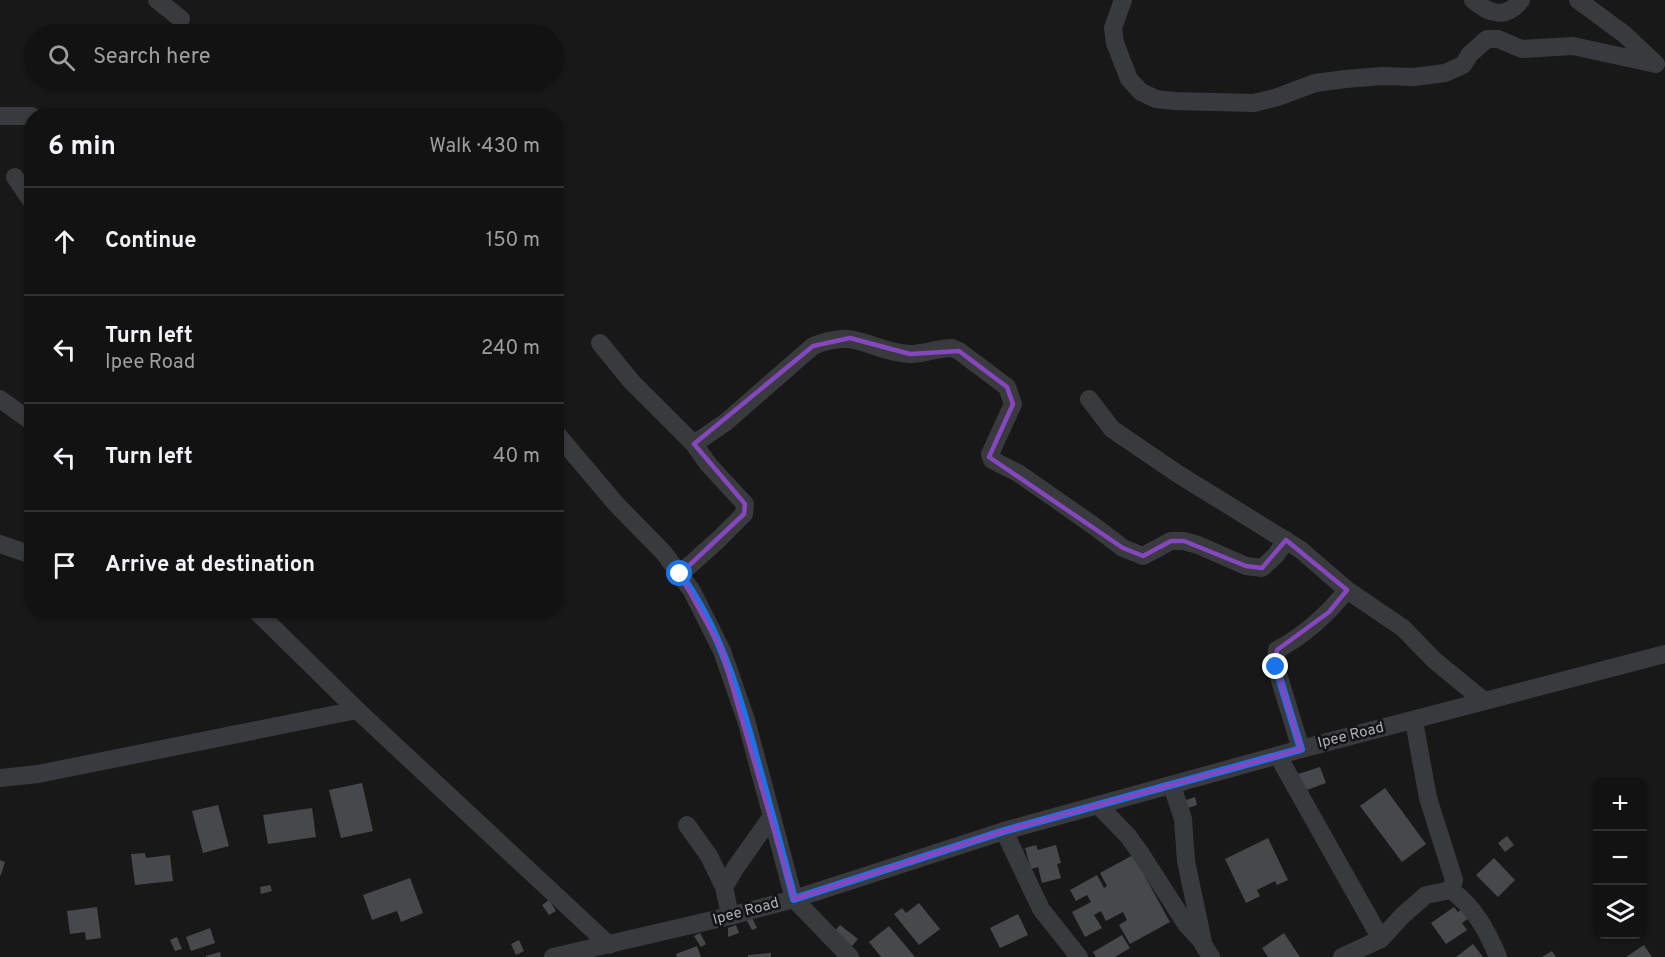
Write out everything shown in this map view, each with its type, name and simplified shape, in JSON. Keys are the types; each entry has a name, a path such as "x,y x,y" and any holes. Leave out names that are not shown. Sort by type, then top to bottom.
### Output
{"street":[{"path":"157,0 182,19"},
{"path":"1123,0 1113,28 1115,43 1129,79 1141,92 1156,99 1224,104 1254,103 1315,83 1382,76 1414,77 1445,73 1463,65 1470,54 1487,39 1498,39 1522,49 1573,46 1661,68"},
{"path":"1473,0 1481,7 1500,14 1514,10 1521,0"},
{"path":"1578,0 1624,34 1661,68"},
{"path":"0,117 24,116"},
{"path":"15,177 24,190"},
{"path":"694,444 726,422 813,346 826,340 850,338 910,354 952,348 1007,387 1010,394 1013,404 990,454 992,460 1018,473 1123,548 1143,556 1171,541 1184,541 1246,566 1262,568 1276,555 1286,540"},
{"path":"600,343 631,381 694,444 708,464 745,504 744,513 680,574"},
{"path":"0,399 24,416"},
{"path":"1089,399 1112,429 1178,474 1301,550 1347,590 1403,628 1434,660 1484,701"},
{"path":"564,443 616,505 664,553 692,591 722,651 746,720 794,899 850,957"},
{"path":"0,544 24,552"},
{"path":"1301,749 1276,667 1277,650 1293,641 1329,612 1347,590"},
{"path":"263,618 357,710 609,945"},
{"name":"Ipee Road","path":"554,957 794,899 1004,831 1301,749 1665,654"},
{"path":"0,778 48,772 357,710"},
{"path":"1414,721 1428,798 1454,879 1451,890"},
{"path":"1278,756 1381,939"},
{"path":"1172,786 1183,819 1186,861 1207,951"},
{"path":"1099,806 1135,845 1186,924 1207,951"},
{"path":"724,887 772,816"},
{"path":"687,825 709,856 724,887 730,916"},
{"path":"1004,831 1041,909 1079,957"},
{"path":"1342,957 1381,939 1426,895 1451,890 1477,916 1489,935 1498,957"}],"highlighted area":[{"path":"850,338 910,354 959,351 1007,387 1013,404 989,457 1123,548 1143,556 1171,541 1184,541 1246,566 1262,568 1286,540 1347,590 1329,612 1277,650 1276,667 1301,749 1004,831 794,899 722,651 680,574 744,514 745,504 694,444 813,346"}],"building":[{"path":"1320,767 1326,783 1304,791 1298,774"},
{"path":"362,783 373,831 341,838 329,790"},
{"path":"1385,788 1426,844 1402,862 1360,806"},
{"path":"1195,797 1197,805 1185,809 1183,801"},
{"path":"218,805 229,846 203,853 192,811"},
{"path":"312,808 316,837 268,844 263,815"},
{"path":"1507,836 1514,845 1505,852 1498,843"},
{"path":"1268,838 1288,880 1277,885 1275,881 1257,890 1260,896 1246,903 1225,859"},
{"path":"1036,845 1038,850 1056,845 1061,863 1057,864 1061,878 1042,883 1038,867 1031,869 1025,848"},
{"path":"145,853 146,858 170,855 173,881 135,885 131,854"},
{"path":"1133,855 1170,922 1130,944 1119,925 1127,920 1123,912 1106,921 1101,911 1094,915 1102,928 1085,937 1072,912 1091,902 1087,895 1076,901 1070,890 1097,875 1104,888 1107,886 1100,873"},
{"path":"1494,858 1515,880 1498,897 1476,875"},
{"path":"0,860 5,862 1,875 0,875"},
{"path":"410,878 423,913 401,922 397,911 372,920 363,895"},
{"path":"270,885 272,891 261,894 260,887"},
{"path":"549,900 556,911 549,915 542,905"},
{"path":"919,903 940,929 919,945 894,914 902,908 906,913"},
{"path":"97,907 101,938 86,940 85,932 70,934 67,911"},
{"path":"1454,907 1458,912 1462,909 1469,918 1462,923 1467,930 1446,944 1431,923"},
{"path":"1018,914 1028,935 1000,948 990,928"},
{"path":"751,916 757,928 752,930 746,919"},
{"path":"736,925 739,933 728,937 728,928"},
{"path":"840,925 858,939 852,946 834,932"},
{"path":"889,926 915,957 881,957 869,942"},
{"path":"210,928 215,943 191,951 186,937"},
{"path":"700,933 706,944 701,947 694,936"},
{"path":"1284,933 1300,957 1268,957 1262,948"},
{"path":"1122,935 1130,948 1115,957 1096,957 1093,952"},
{"path":"177,937 182,949 175,951 170,940"},
{"path":"519,940 524,951 516,955 511,944"},
{"path":"1473,944 1483,957 1456,957"},
{"path":"1644,945 1652,957 1626,957"},
{"path":"697,946 701,957 677,957 676,954"},
{"path":"1552,951 1556,957 1542,957"},
{"path":"220,952 221,957 206,957 206,956"},
{"path":"771,953 771,957 748,957 748,955"}],"route":[{"path":"680,574 708,620 722,651 746,720 794,899 1004,831 1301,749 1276,667"}]}
